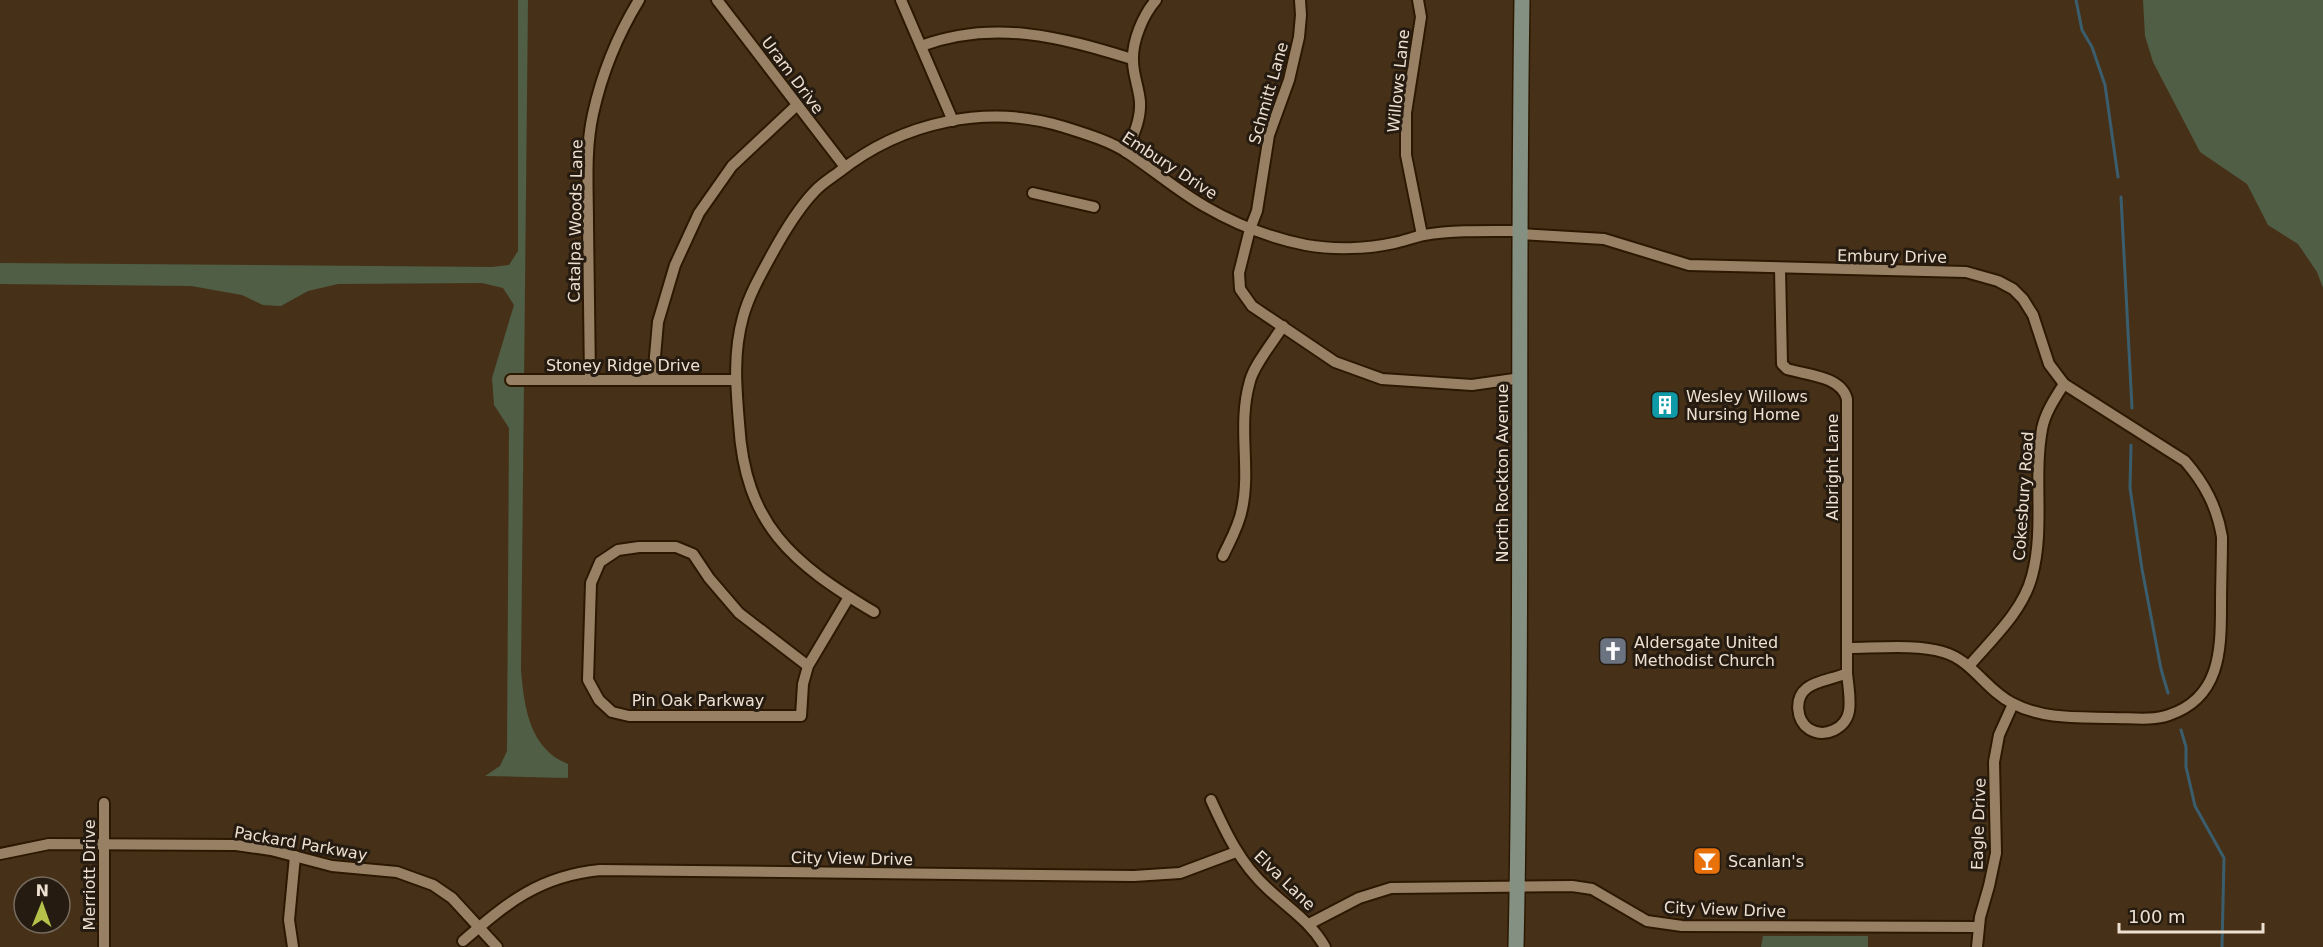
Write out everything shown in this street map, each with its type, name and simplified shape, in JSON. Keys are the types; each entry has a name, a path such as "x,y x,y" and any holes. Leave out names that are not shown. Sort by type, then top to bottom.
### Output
{"street":[{"name":"Catalpa Woods Lane","path":"590,380 588,153 592,116 604,73 620,32 639,0"},
{"name":"Uram Drive","path":"717,0 845,167"},
{"path":"901,0 953,121"},
{"path":"1126,152 1138,124 1140,104 1132,59 1139,29 1149,8 1156,0"},
{"name":"Schmitt Lane","path":"1300,0 1302,15 1298,45 1289,80 1269,135 1257,211 1239,273 1240,289 1252,306 1335,362 1382,379 1472,385 1521,378"},
{"name":"Willows Lane","path":"1418,0 1421,17 1406,113 1406,155 1422,235"},
{"name":"North Rockton Avenue","path":"1516,947 1522,0"},
{"path":"921,46 944,38 1000,32 1047,35 1132,59"},
{"path":"653,379 658,322 675,265 699,213 732,166 797,105"},
{"name":"Embury Drive","path":"874,612 797,560 778,539 756,503 743,465 735,380 743,318 763,270 797,212 815,190 845,167 864,153 897,136 936,123 968,118 1010,117 1063,127 1098,139 1126,152 1206,207 1250,229 1308,245 1352,248 1391,244 1422,235 1519,232 1604,239 1689,266 1966,272 1998,281 2013,289 2023,299 2033,315 2049,364 2064,384 2185,461 2211,498 2220,523 2222,537 2220,652 2212,679 2203,692 2182,710 2167,716 2150,718 2053,717 2037,714 2013,704"},
{"path":"1033,193 1094,207"},
{"name":"Albright Lane","path":"1780,269 1782,364 1786,369 1834,382 1842,387 1847,399 1848,648 1846,673 1849,712 1840,728 1820,733 1810,729 1800,716 1797,705 1800,696 1807,688 1846,673"},
{"path":"1223,556 1243,509 1245,485 1243,411 1250,378 1283,326"},
{"name":"Stoney Ridge Drive","path":"512,380 735,380"},
{"name":"Cokesbury Road","path":"1969,666 2016,609 2032,576 2039,524 2042,427 2050,406 2064,384"},
{"name":"Pin Oak Parkway","path":"639,547 676,547 693,554 709,578 739,613 808,666 803,684 801,716 629,716 612,712 599,699 588,680 591,583 600,562 618,550 639,547"},
{"path":"808,666 849,597"},
{"path":"1848,648 1928,649 1943,652 1969,666 1986,684 2013,704"},
{"name":"Eagle Drive","path":"1977,947 1978,927 1994,866 1996,746 2013,704"},
{"name":"Elva Lane","path":"1211,800 1236,852 1266,887 1309,924 1325,947"},
{"name":"Merriott Drive","path":"104,803 104,947"},
{"name":"Packard Parkway","path":"0,854 49,844 236,845 271,850 332,867 397,872 433,885 452,898 497,947"},
{"name":"City View Drive","path":"464,941 509,902 537,886 581,872 600,870 1134,876 1180,873 1236,852"},
{"path":"292,947 289,920 295,856"},
{"name":"City View Drive","path":"1309,924 1359,898 1391,888 1572,886 1592,889 1647,921 1682,926 1978,927"}],"green space":[{"path":"518,0 528,0 521,670 524,698 531,725 545,748 568,764 568,778 485,776 500,766 507,751 509,428 494,405 492,378 514,305 503,288 482,283 338,284 308,291 281,306 263,305 242,295 191,286 0,284 0,263 492,267 509,265 518,251"},
{"path":"2143,0 2323,0 2323,288 2317,272 2298,244 2268,225 2247,184 2200,152 2153,62 2145,36"},
{"path":"1763,936 1868,936 1868,947 1761,947"}],"waterway":[{"path":"2076,0 2082,30 2092,47 2105,85 2118,177"},
{"path":"2121,197 2132,408"},
{"path":"2131,445 2130,488 2142,569 2161,669 2168,693"},
{"path":"2181,730 2186,747 2186,767 2195,806 2224,858 2222,947"}],"place":[{"name":"Wesley Willows Nursing Home","path":"1665,405"},
{"name":"Aldersgate United Methodist Church","path":"1613,651"},
{"name":"Scanlan's","path":"1707,861"}]}
